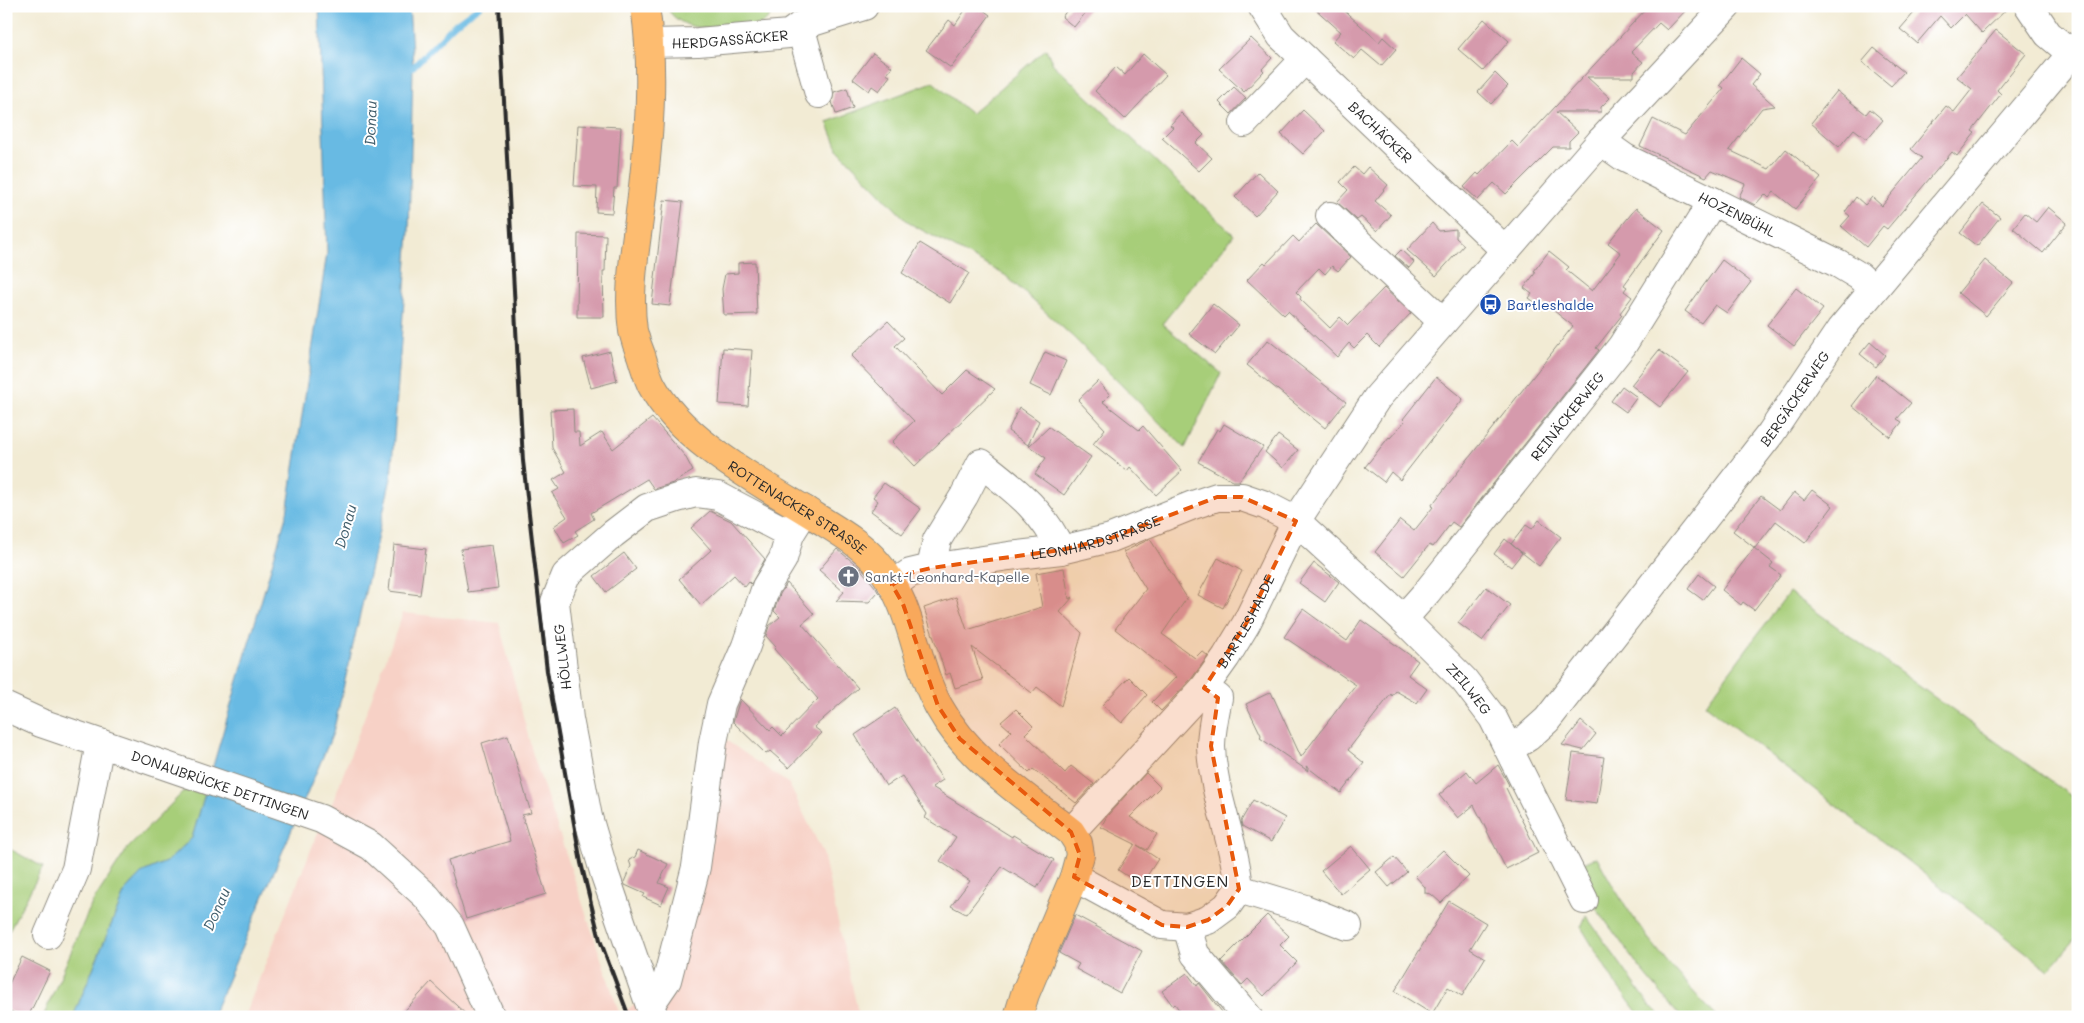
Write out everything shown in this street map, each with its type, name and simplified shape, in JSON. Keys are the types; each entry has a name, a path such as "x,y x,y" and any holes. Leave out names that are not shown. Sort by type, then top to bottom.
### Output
{"main road":[{"name":"ROTTENACKER STRASSE","path":"645,6 650,43 651,101 630,289 633,333 650,383 678,422 735,468 806,510 857,544 878,564 903,604 926,678 938,706 960,739 981,760 1071,832 1078,843 1080,855 1074,877 1025,994 1018,1017"}],"street":[{"name":"HERDGASSÄCKER","path":"650,43 698,42 789,34 800,26 864,6"},
{"name":"BACHÄCKER","path":"1262,6 1281,36 1506,251"},
{"name":"BARTLESHALDE","path":"1071,832 1204,688 1226,657 1246,624 1296,521 1377,398 1601,141 1727,6"},
{"path":"2029,6 2048,34 2075,50"},
{"path":"800,26 819,94"},
{"name":"BERGÄCKERWEG","path":"1509,748 1528,737 1546,720 1771,433 1840,330 2075,50"},
{"path":"1244,123 1305,59"},
{"name":"HOZENBÜHL","path":"1601,141 1625,158 1839,264 1859,276 1873,289"},
{"name":"REINÄCKERWEG","path":"1403,618 1427,592 1622,346 1713,201"},
{"path":"1330,216 1442,322"},
{"path":"931,568 937,540 964,496 981,462 1027,499 1052,531 1061,550"},
{"name":"HÖLLWEG","path":"652,1011 605,875 588,816 569,719 555,602 566,575 613,534 647,508 676,498 696,493 718,496 790,534"},
{"name":"LEONHARDSTRASSE","path":"892,585 910,573 931,568 1061,550 1111,538 1194,504 1217,497 1242,496 1296,521"},
{"path":"652,1011 667,980 696,867 713,742 721,704 746,646 766,587 783,558 790,534 806,510"},
{"name":"ZEILWEG","path":"1296,521 1403,618 1464,680 1493,718 1584,900"},
{"path":"1074,877 1162,925 1187,927 1208,920 1226,906 1239,890 1237,865 1218,792 1211,746 1218,698 1204,688"},
{"name":"DONAUBRÜCKE DETTINGEN","path":"6,707 41,723 321,819 371,846 428,897 450,926 491,1017"},
{"path":"48,935 76,869 110,746"},
{"path":"1239,890 1305,908 1348,926"},
{"path":"1187,927 1195,954 1248,1017"}],"highlighted area":[{"path":"1217,497 1242,497 1296,521 1246,624 1204,688 1218,698 1211,746 1239,889 1227,906 1208,920 1187,927 1162,925 1074,877 1080,855 1071,832 960,739 938,706 903,604 892,585 910,573 931,568 1061,550 1111,538"}],"shaded area":[{"path":"403,613 499,623 533,755 620,1015 655,989 686,867 707,727 789,784 823,853 859,1017 244,1017 316,837 334,799"}],"green space":[{"path":"666,6 769,6 771,10 770,17 759,24 707,29 679,21"},
{"path":"1046,49 1053,64 1234,235 1162,324 1221,373 1185,448 1073,337 1005,275 909,223 839,151 827,122 933,82 971,114"},
{"path":"1789,592 2078,801 2078,936 2049,970 1705,705"},
{"path":"194,781 208,784 192,838 168,861 143,872 125,891 73,1017 43,1017 92,903 128,848"},
{"path":"6,847 43,867 6,936"},
{"path":"1597,857 1609,880 1651,942 1682,980 1717,1017 1681,1017 1640,968 1593,904 1577,866"},
{"path":"1586,916 1649,1004 1662,1017 1641,1017 1615,983 1581,927"}],"water":[{"name":"Donau","path":"319,6 409,6 413,67 409,232 391,478 333,733 212,1017 73,1017 125,891 143,872 168,861 192,838 287,513 327,253"}],"building":[{"path":"968,6 978,6 990,15 951,68 926,50 949,20 955,25"},
{"path":"1070,6 1091,6 1074,27 1062,17"},
{"path":"1312,6 1339,6 1379,42 1383,37 1396,49 1381,66 1362,50 1354,59 1333,41 1341,32"},
{"path":"1641,6 1690,6 1667,30 1659,23 1631,52 1643,62 1634,72 1634,77 1587,77 1610,98 1601,107 1601,112 1556,112 1578,132 1569,141 1569,147 1553,147 1506,194 1494,183 1478,200 1464,187 1477,173 1479,175 1512,141 1518,147 1645,10"},
{"path":"1920,6 2010,6 1982,33 1965,14 1951,28 1940,16 1917,43 1900,29"},
{"path":"1484,19 1509,41 1483,71 1458,49"},
{"path":"1996,30 2026,54 1997,90 2001,94 1972,131 1975,133 1957,156 1952,152 1887,229 1883,226 1866,247 1841,226 1850,216 1845,212 1856,197 1865,205 1872,197 1882,206 1922,158 1911,149 1946,106 1954,112 1972,89 1957,77"},
{"path":"1251,38 1272,58 1262,69 1264,71 1244,92 1219,69"},
{"path":"1874,48 1904,72 1891,86 1862,62"},
{"path":"873,53 892,67 886,74 890,76 879,91 872,86 869,91 853,79"},
{"path":"1143,54 1166,75 1125,119 1095,91 1116,67 1125,75"},
{"path":"1741,58 1760,74 1751,85 1775,106 1762,108 1729,150 1769,169 1786,149 1821,178 1795,209 1774,192 1769,198 1765,194 1755,205 1739,197 1745,184 1712,170 1706,177 1640,146 1653,119 1685,135 1724,88 1720,85"},
{"path":"1495,73 1508,86 1491,104 1478,92"},
{"path":"1234,87 1246,98 1231,114 1219,102"},
{"path":"847,88 853,108 836,114 832,102 834,92"},
{"path":"1837,91 1866,114 1870,109 1883,120 1867,139 1854,129 1839,147 1811,123"},
{"path":"1303,110 1325,131 1303,154 1281,134"},
{"path":"1181,113 1204,135 1196,143 1212,158 1199,171 1162,138 1173,127 1170,125"},
{"path":"578,125 621,127 617,188 614,188 612,213 596,212 597,187 574,186"},
{"path":"1354,167 1362,174 1368,167 1388,185 1375,201 1391,215 1377,231 1361,217 1357,220 1337,202 1348,190 1340,182"},
{"path":"1258,172 1278,191 1255,216 1235,197"},
{"path":"664,200 683,202 670,306 652,304"},
{"path":"1983,204 2000,217 1977,246 1960,233"},
{"path":"2048,207 2067,223 2043,253 2013,228 2025,213 2036,222"},
{"path":"1636,208 1664,230 1624,285 1627,287 1624,291 1632,297 1620,313 1622,315 1596,348 1599,350 1459,527 1452,522 1433,547 1429,545 1404,576 1375,552 1400,520 1414,531 1433,507 1431,506 1573,326 1544,303 1541,307 1529,298 1532,294 1524,288 1536,272 1534,271 1549,251 1569,267 1566,270 1592,291 1621,253 1608,243"},
{"path":"1432,223 1439,231 1456,229 1456,238 1464,245 1436,276 1407,250"},
{"path":"1316,224 1351,257 1338,271 1332,266 1325,274 1319,268 1296,292 1301,297 1300,299 1330,328 1340,317 1348,325 1384,288 1411,313 1379,347 1367,335 1354,348 1349,343 1337,357 1288,311 1284,315 1247,280 1264,262 1266,264 1293,236 1299,242"},
{"path":"578,234 606,235 605,271 603,271 604,317 577,317"},
{"path":"920,243 969,273 950,303 902,273"},
{"path":"1401,250 1414,262 1409,268 1395,256"},
{"path":"1722,260 1751,282 1727,313 1715,305 1701,323 1685,311"},
{"path":"1985,260 2013,283 1986,316 1958,293"},
{"path":"755,262 757,314 724,315 722,289 725,274 738,273 738,263"},
{"path":"1796,288 1823,309 1794,346 1767,325"},
{"path":"1213,304 1239,325 1215,354 1189,334"},
{"path":"888,321 904,338 895,346 942,395 967,370 995,389 915,466 892,442 914,421 851,356"},
{"path":"1268,340 1346,402 1325,428 1247,365"},
{"path":"1870,342 1885,355 1876,367 1860,354"},
{"path":"723,348 752,350 748,406 719,404"},
{"path":"1659,350 1688,372 1660,407 1631,385"},
{"path":"610,351 617,381 591,388 583,358"},
{"path":"1045,352 1066,361 1051,395 1030,385"},
{"path":"1876,375 1911,403 1897,419 1902,422 1890,437 1852,406"},
{"path":"1436,377 1463,399 1400,480 1391,472 1384,482 1365,467 1389,437 1405,421 1403,419"},
{"path":"1098,381 1110,395 1103,402 1139,430 1143,426 1182,471 1156,495 1130,467 1127,471 1093,444 1105,429 1078,400"},
{"path":"1622,386 1637,397 1626,412 1611,401"},
{"path":"1019,407 1039,421 1028,445 1008,431"},
{"path":"573,409 574,432 579,432 580,446 602,432 613,449 652,418 685,456 693,471 673,483 654,489 647,479 591,513 594,519 575,531 578,535 564,543 554,526 567,517 552,493 559,489 553,480 566,472 552,448 550,410"},
{"path":"1224,424 1263,447 1239,481 1233,481 1198,462 1217,429 1220,431"},
{"path":"1049,427 1091,457 1064,495 1035,474 1046,458 1029,446"},
{"path":"1278,435 1298,450 1283,468 1265,452"},
{"path":"884,483 921,509 902,534 871,511 878,501 873,497"},
{"path":"1812,490 1833,506 1805,543 1776,521 1755,548 1733,531 1761,496 1780,510 1794,492 1804,500"},
{"path":"710,511 731,521 765,559 751,584 749,582 745,587 734,575 701,605 679,579 711,550 691,528"},
{"path":"1539,520 1561,537 1539,566 1511,544 1526,525 1532,529"},
{"path":"1150,539 1187,598 1162,634 1195,658 1202,651 1208,656 1192,678 1161,711 1152,702 1176,677 1115,629 1146,589 1123,552"},
{"path":"1505,539 1522,553 1511,567 1494,554"},
{"path":"394,545 426,549 420,595 389,591"},
{"path":"492,545 498,588 468,592 461,549"},
{"path":"1754,548 1773,563 1770,567 1781,575 1754,610 1743,602 1741,605 1722,590"},
{"name":"Sankt-Leonhard-Kapelle","path":"837,549 859,567 876,588 878,592 869,602 836,601 844,592 819,570"},
{"path":"624,553 636,569 606,592 594,576"},
{"path":"1218,558 1242,571 1223,608 1198,595"},
{"path":"1314,563 1339,582 1325,602 1299,583"},
{"path":"1064,568 1069,599 1073,597 1060,612 1082,633 1061,706 1037,687 1032,693 972,647 983,680 955,688 950,673 946,675 924,608 956,597 967,630 1042,607 1036,573"},
{"path":"1699,574 1714,586 1703,600 1688,589"},
{"path":"787,583 814,614 802,624 858,688 814,727 822,733 789,768 770,751 766,754 733,722 740,699 770,730 773,727 782,736 818,699 774,649 776,647 766,636 769,626 780,617 774,611 780,594"},
{"path":"1486,587 1510,605 1482,641 1458,623"},
{"path":"1303,609 1347,641 1361,620 1418,661 1408,675 1427,689 1417,703 1396,691 1392,696 1391,694 1348,750 1364,763 1341,793 1306,766 1308,771 1260,738 1261,735 1246,704 1271,692 1301,757 1356,685 1284,637"},
{"path":"1129,677 1147,695 1122,723 1102,705"},
{"path":"895,708 943,780 932,787 1012,837 1013,835 1054,860 1037,888 1002,867 966,914 951,906 970,881 940,861 956,837 925,818 927,814 902,776 886,786 855,735"},
{"path":"1016,709 1033,726 1025,734 1065,773 1071,766 1094,784 1076,803 1033,769 1029,773 999,744 1011,731 1001,722"},
{"path":"1581,721 1596,734 1583,750 1562,745"},
{"path":"508,735 531,813 522,815 546,894 466,919 448,860 510,841 482,743"},
{"path":"1573,753 1604,757 1597,804 1566,800"},
{"path":"1498,765 1509,785 1506,788 1538,853 1506,869 1474,805 1458,818 1439,795 1467,771 1476,783"},
{"path":"1146,773 1160,787 1130,817 1157,834 1147,850 1137,845 1158,859 1141,885 1118,870 1135,844 1101,827 1107,816"},
{"path":"1253,800 1285,818 1271,842 1242,826 1241,821"},
{"path":"1351,846 1370,869 1341,894 1321,871"},
{"path":"638,850 668,864 659,883 669,887 661,905 643,897 645,894 625,885 624,882 631,866 629,860 635,857"},
{"path":"1443,850 1469,876 1441,903 1431,894 1425,893 1425,887 1415,876"},
{"path":"1394,857 1407,872 1389,887 1376,872"},
{"path":"1449,901 1486,923 1470,949 1485,958 1462,996 1448,987 1432,1014 1395,991"},
{"path":"1075,915 1142,951 1120,993 1076,969 1079,964 1059,953"},
{"path":"1267,915 1289,936 1280,945 1297,962 1264,996 1248,979 1242,985 1221,961"},
{"path":"22,957 50,971 28,1017 22,1017 6,1009 6,990"},
{"path":"1187,973 1197,986 1199,983 1226,1017 1184,1017 1175,1004 1173,1006 1162,991"},
{"path":"431,982 469,1017 399,1017"}],"waterway":[{"path":"406,71 413,67 455,24 480,6"}],"railway":[{"path":"499,6 523,461 547,671 581,863 600,940 629,1017"}],"place":[{"name":"Bartleshalde","path":"1491,304"},
{"name":"Sankt-Leonhard-Kapelle","path":"849,576"}],"district":[{"name":"DETTINGEN","path":"1180,880"}]}
